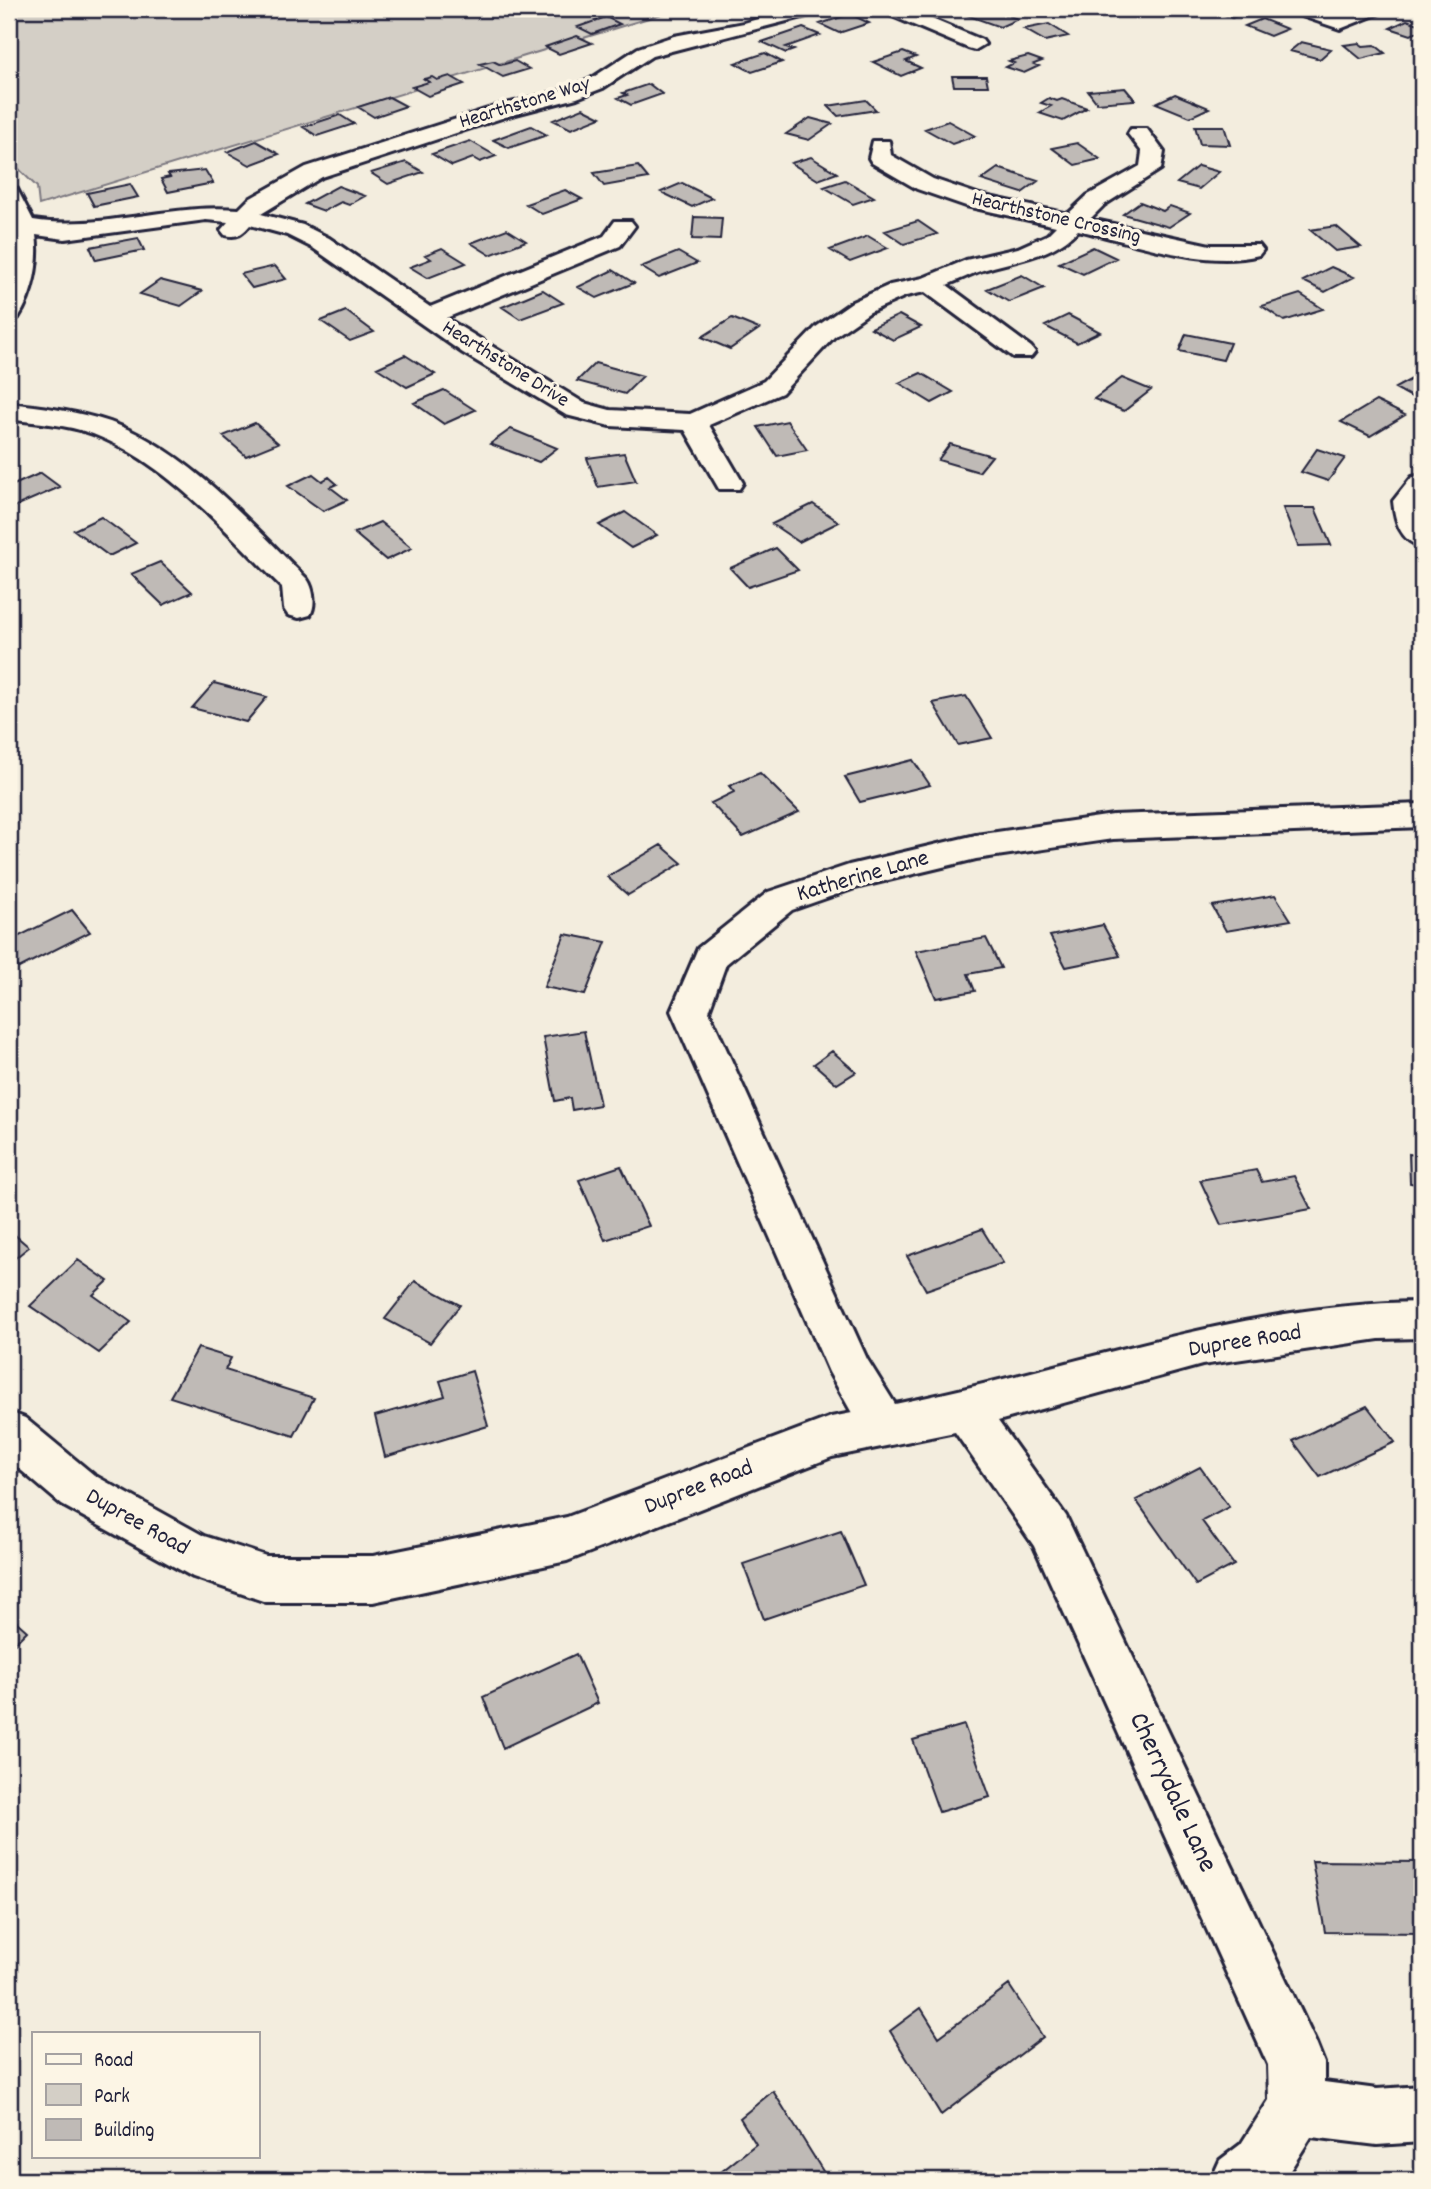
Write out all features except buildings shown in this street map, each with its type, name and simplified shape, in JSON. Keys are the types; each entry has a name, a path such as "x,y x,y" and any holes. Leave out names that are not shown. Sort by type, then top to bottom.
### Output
{"street":[{"name":"Hearthstone Way","path":"220,242 257,204 287,185 351,158 501,111 570,94 596,84 645,52 681,40 747,27 811,9"},
{"path":"892,9 975,44"},
{"path":"1300,9 1340,23 1373,9"},
{"name":"Hearthstone Drive","path":"25,226 65,232 206,213 247,217 295,230 321,243 483,354 575,409 610,418 694,422 773,387 825,332 861,307 899,290 930,284 974,265 1026,253 1055,240 1096,200 1150,169 1153,152 1139,134"},
{"name":"Hearthstone Crossing","path":"881,146 880,158 925,184 974,201 1070,224 1210,252 1251,250"},
{"path":"9,194 25,226 28,244 9,313"},
{"path":"428,317 612,241 623,226"},
{"path":"930,284 1022,352"},
{"path":"9,411 58,418 103,429 170,469 297,585 299,609"},
{"path":"694,422 729,483"},
{"path":"1422,483 1407,501 1409,522 1422,538"},
{"name":"Katherine Lane","path":"884,1426 851,1371 690,1011 711,957 780,901 849,877 976,847 1112,827 1422,815"},
{"name":"Dupree Road","path":"9,1432 78,1489 193,1555 266,1579 373,1580 567,1539 831,1437 964,1410 1202,1346 1379,1321 1422,1320"},
{"name":"Cherrydale Lane","path":"964,1410 1050,1531 1296,2063 1297,2107"},
{"path":"1240,2180 1261,2164 1297,2107 1377,2117 1422,2114"}],"green space":[{"path":"9,9 678,9 39,205 37,187 9,159"}]}
